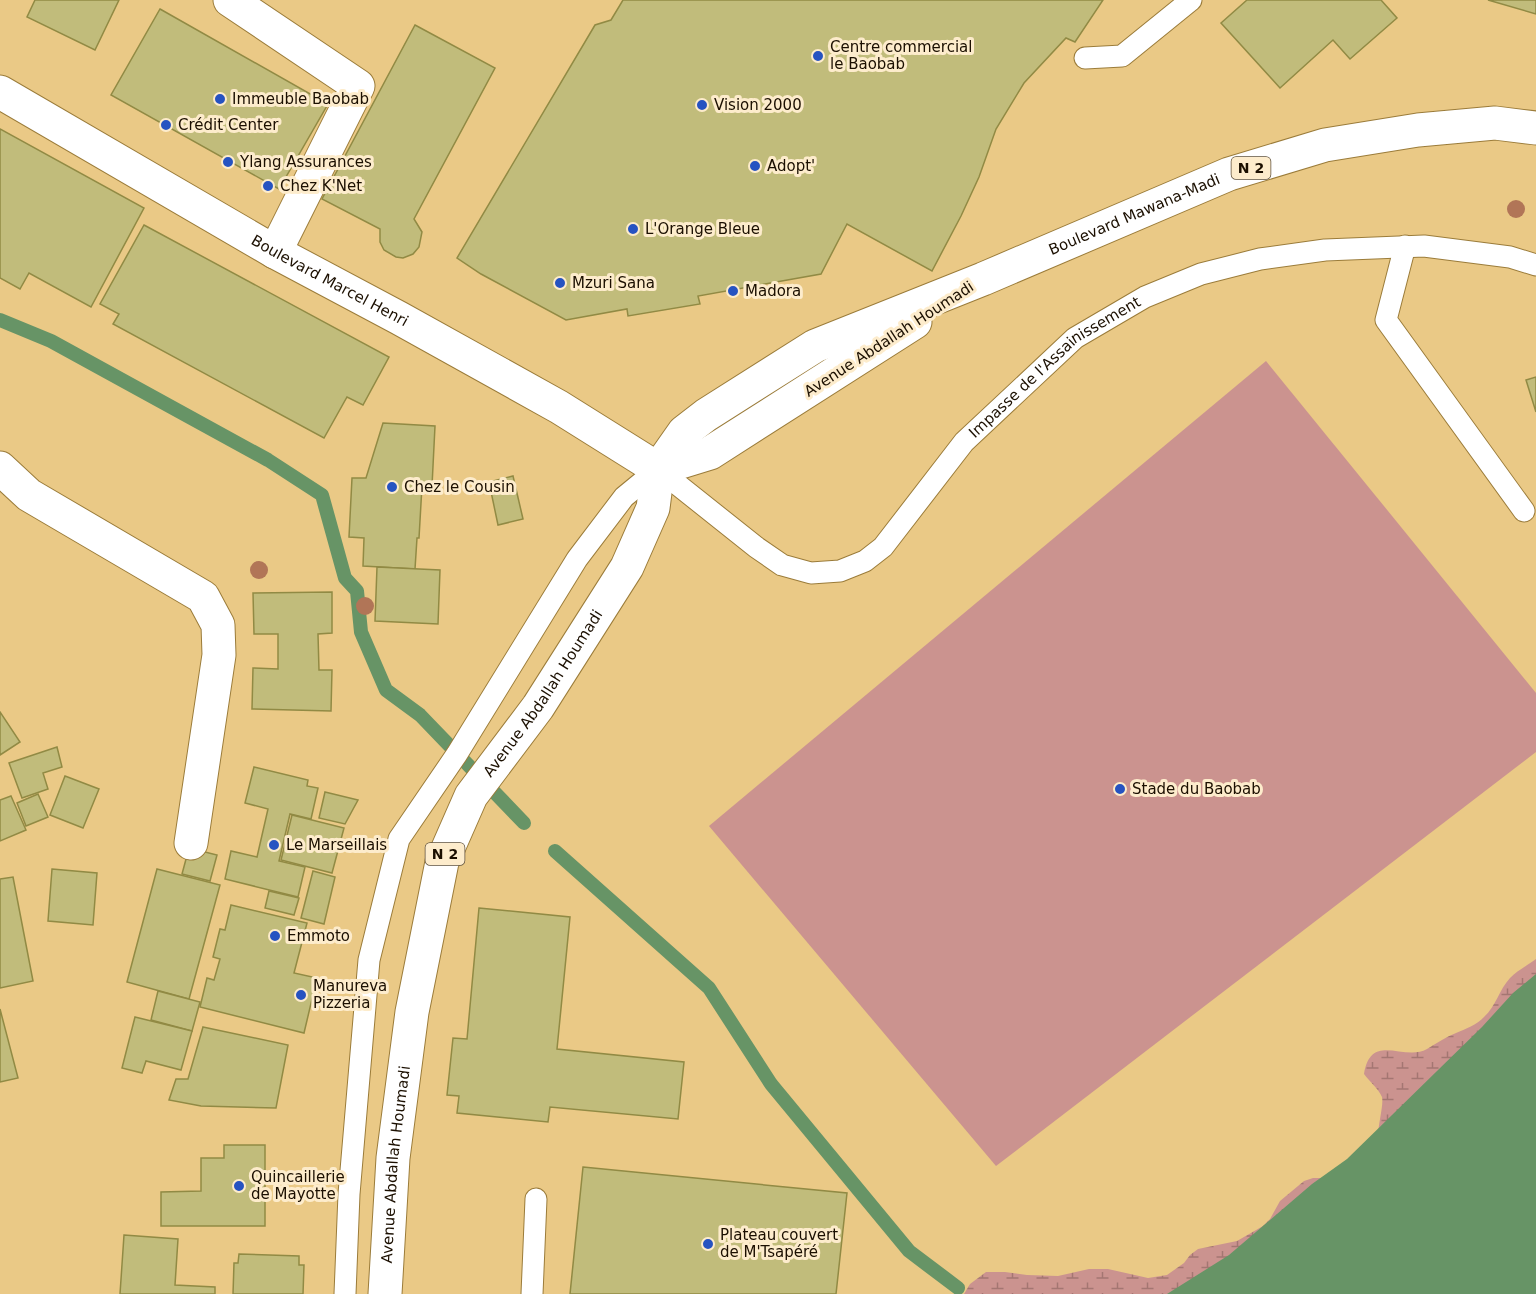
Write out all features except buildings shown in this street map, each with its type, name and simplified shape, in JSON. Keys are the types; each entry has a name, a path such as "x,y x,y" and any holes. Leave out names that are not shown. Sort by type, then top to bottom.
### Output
{"main road":[{"path":"230,0 358,86 275,252"},
{"name":"Boulevard Marcel Henri","path":"0,92 275,252 559,407 658,469"},
{"name":"Boulevard Mawana-Madi","path":"658,469 684,432 706,415 815,346 983,279 1229,174 1324,145 1418,130 1495,123 1536,128"},
{"path":"0,468 28,495 203,597 218,624 219,655 191,843"},
{"name":"Avenue Abdallah Houmadi","path":"385,1294 393,1158 412,1012 442,862 471,796 538,707 627,567 653,508 658,469"}],"lane":[{"path":"1085,58 1122,56 1191,0"},
{"path":"1405,246 1386,320 1524,511"},
{"name":"Impasse de l'Assainissement","path":"658,469 782,565 811,573 840,571 865,561 883,547 964,442 1075,338 1144,297 1201,274 1260,259 1324,250 1424,246 1510,257 1536,265"},
{"path":"345,1294 349,1194 369,960 399,839 457,754 577,559 624,497 658,469"},
{"path":"532,1294 536,1199"}],"green space":[{"name":"Stade du Baobab","path":"1266,361 1536,693 1536,752 996,1166 709,826"},
{"path":"1536,959 1536,1294 964,1294 970,1284 986,1272 1058,1276 1089,1269 1108,1269 1148,1278 1167,1275 1198,1249 1237,1241 1263,1226 1270,1219 1280,1201 1304,1181 1313,1178 1334,1178 1378,1140 1382,1097 1364,1074 1368,1061 1374,1054 1390,1050 1418,1052 1474,1025 1488,1013 1510,978"}],"shaded area":[{"path":"1536,974 1536,1294 1167,1294 1229,1255 1312,1184 1347,1159 1482,1027 1513,993"}],"waterway":[{"path":"0,320 51,341 268,460 322,495 345,578 357,591 361,632 386,690 420,715 524,823"},
{"path":"555,851 709,988 771,1084 909,1251 958,1288"}],"place":[{"name":"Centre commercial le Baobab","path":"818,56"},
{"name":"Immeuble Baobab","path":"220,99"},
{"name":"Vision 2000","path":"702,105"},
{"name":"Crédit Center","path":"166,125"},
{"name":"Ylang Assurances","path":"228,162"},
{"name":"Adopt'","path":"755,166"},
{"name":"Chez K'Net","path":"268,186"},
{"name":"L'Orange Bleue","path":"633,229"},
{"name":"Mzuri Sana","path":"560,283"},
{"name":"Madora","path":"733,291"},
{"name":"Chez le Cousin","path":"392,487"},
{"name":"Stade du Baobab","path":"1120,789"},
{"name":"Le Marseillais","path":"274,845"},
{"name":"Emmoto","path":"275,936"},
{"name":"Manureva Pizzeria","path":"301,995"},
{"name":"Quincaillerie de Mayotte","path":"239,1186"},
{"name":"Plateau couvert de M'Tsapéré","path":"708,1244"}]}
